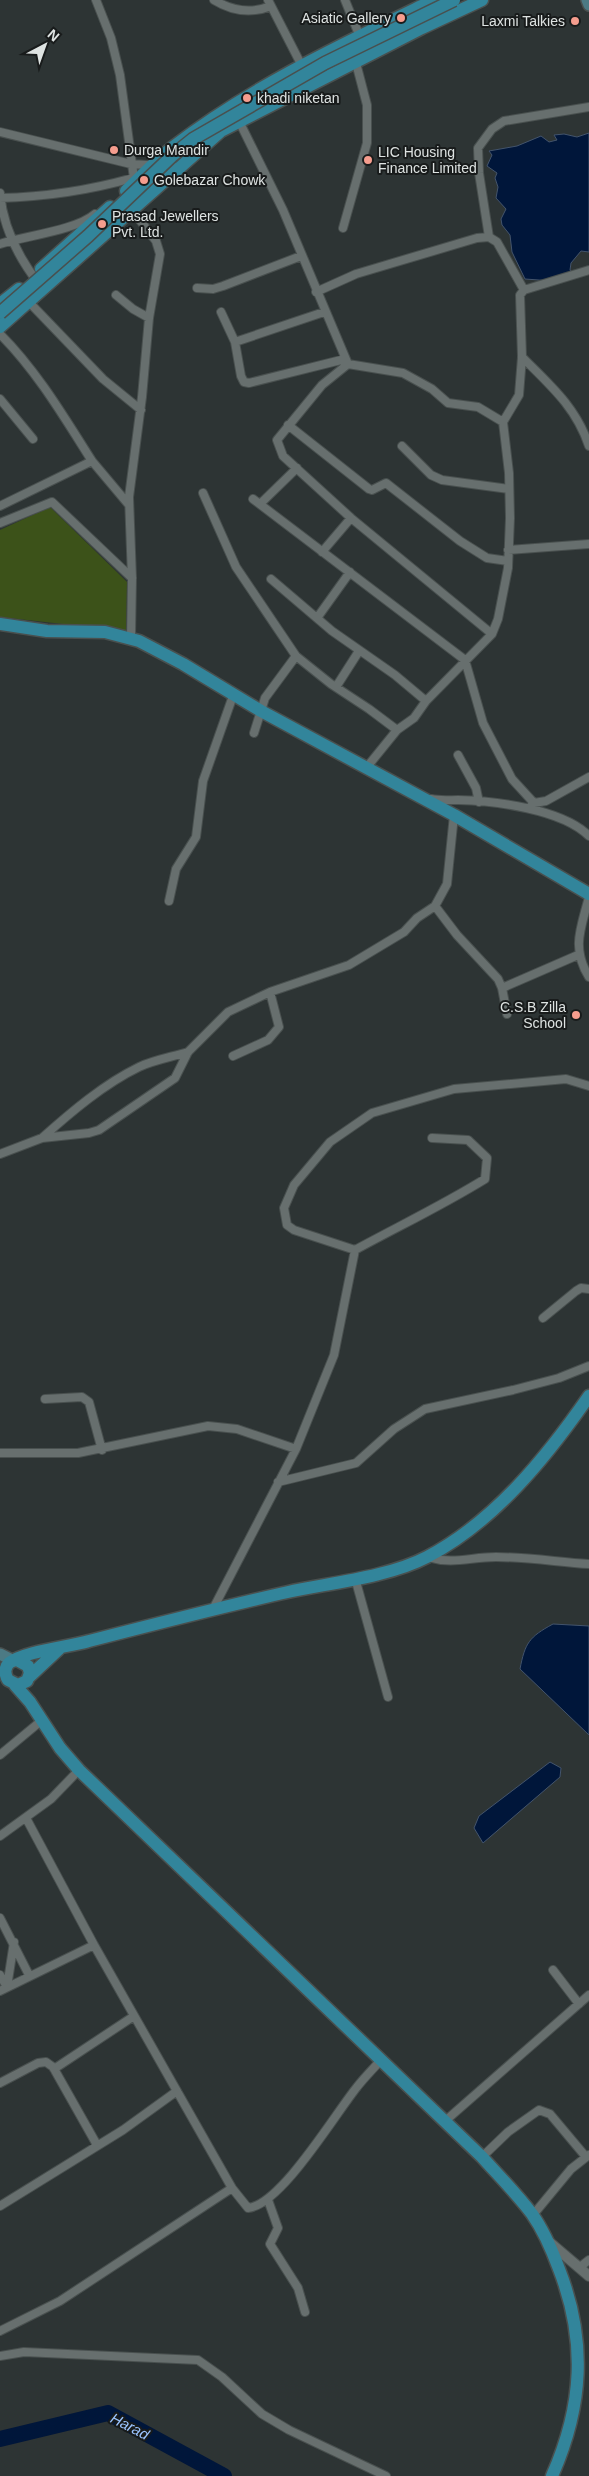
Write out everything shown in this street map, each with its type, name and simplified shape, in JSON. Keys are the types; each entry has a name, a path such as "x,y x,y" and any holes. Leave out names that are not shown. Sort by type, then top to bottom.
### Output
{"main road":[{"path":"0,304 110,207 134,180 186,137 232,106 302,66 360,37 411,5 434,0"},
{"path":"0,312 88,236 173,154 201,134 331,60 454,0"},
{"path":"0,327 211,139 239,121 422,28 482,0"},
{"path":"587,0 589,5"},
{"path":"0,624 47,631 105,632 135,639 234,693 261,711 424,798 589,896"},
{"path":"60,1648 23,1681 8,1680 3,1671 15,1661 41,1650 60,1648 213,1608 382,1573 427,1557 489,1515 537,1462 589,1396"},
{"path":"0,1654 28,1666 23,1681 30,1702 41,1721 79,1770 479,2154 533,2215 548,2241 569,2294 577,2332 576,2402 571,2426 552,2476"}],"street":[{"path":"96,0 111,38 120,75 136,206 159,247 160,254 149,318 141,410 129,505 135,639"},
{"path":"214,0 226,7 247,11 269,3 311,85"},
{"path":"345,0 360,37"},
{"path":"343,228 367,143 366,105 356,63"},
{"path":"232,106 283,210 346,362"},
{"path":"489,238 479,173 478,148 488,133 504,121 589,106"},
{"path":"0,132 131,164 178,167"},
{"path":"0,198 49,195 134,180"},
{"path":"0,193 11,240 43,290"},
{"path":"0,244 90,218 107,204 122,219"},
{"path":"316,292 356,274 429,250 477,238 489,238 497,242 524,290"},
{"path":"197,288 213,289 301,256"},
{"path":"367,768 397,730 414,718 426,701 492,634 498,619 508,561 509,489 502,422 519,395 522,356 520,296 524,290 589,270"},
{"path":"18,290 103,379 141,410"},
{"path":"116,296 149,318"},
{"path":"221,312 235,342 241,376 244,382 249,383 346,362 403,373 432,389 448,403 478,408 502,422"},
{"path":"235,342 324,312"},
{"path":"0,334 13,348 58,408 92,461 129,505"},
{"path":"522,356 571,408 582,425 589,446"},
{"path":"346,362 322,385 277,440 284,456 351,518 492,634"},
{"path":"0,398 33,439"},
{"path":"288,425 369,489 372,490 386,482 460,541 487,558 508,561"},
{"path":"402,446 431,475 442,480 509,489"},
{"path":"0,506 92,461"},
{"path":"260,504 297,468"},
{"path":"203,493 218,532 236,567 296,656 397,730"},
{"path":"254,499 465,660 483,723 512,779 531,806"},
{"path":"0,523 52,502 132,578"},
{"path":"322,552 351,518"},
{"path":"508,550 589,544"},
{"path":"317,618 350,572"},
{"path":"272,579 317,618 359,651 408,685 426,701"},
{"path":"336,687 359,651"},
{"path":"254,734 265,698 296,656"},
{"path":"169,901 176,869 196,837 203,781 234,693"},
{"path":"458,754 476,788 479,802"},
{"path":"531,806 546,801 589,777"},
{"path":"424,798 531,806 557,817 589,836"},
{"path":"0,1154 42,1138 88,1134 99,1130 175,1078 188,1052 228,1012 270,992 348,965 404,932 418,918 435,906 447,884 454,815"},
{"path":"589,896 579,934 578,955 589,977"},
{"path":"435,906 457,935 498,979 502,988 507,1014"},
{"path":"502,988 578,955"},
{"path":"233,1056 268,1040 280,1027 270,992"},
{"path":"42,1138 71,1113 120,1078 139,1067 188,1052"},
{"path":"432,1138 468,1140 487,1158 485,1179 443,1205 419,1215 355,1250 294,1230 287,1225 284,1208 294,1185 330,1142 372,1113 454,1088 566,1078 589,1086"},
{"path":"213,1608 296,1449 334,1355 355,1250"},
{"path":"543,1318 576,1291 581,1288 589,1289"},
{"path":"278,1482 356,1463 394,1429 425,1409 513,1390 558,1378 589,1366"},
{"path":"45,1399 82,1397 89,1402 102,1450"},
{"path":"0,1453 78,1453 102,1450 208,1426 237,1429 296,1449"},
{"path":"427,1557 442,1562 495,1556 589,1564"},
{"path":"355,1578 388,1697"},
{"path":"0,1754 41,1721"},
{"path":"0,1836 51,1799 79,1770"},
{"path":"26,1818 134,2016 232,2188 248,2208 254,2208 268,2200 290,2178 357,2086 380,2061"},
{"path":"0,1918 14,1942 29,1975"},
{"path":"7,1987 14,1942"},
{"path":"0,1991 29,1975 94,1945"},
{"path":"553,1970 579,2004"},
{"path":"0,1975 7,1987"},
{"path":"444,2122 589,1995"},
{"path":"54,2069 134,2016"},
{"path":"0,2083 38,2063 46,2062 54,2069 97,2145"},
{"path":"1,2203 123,2130 177,2091"},
{"path":"479,2154 540,2110 550,2114 588,2156 571,2169 533,2215"},
{"path":"0,2331 60,2300 232,2188"},
{"path":"268,2200 278,2228 270,2244 298,2288 306,2312"},
{"path":"548,2241 589,2276"},
{"path":"580,2267 589,2260"},
{"path":"0,2356 24,2352 198,2360 222,2377 262,2414 289,2430 386,2476"}],"green space":[{"path":"50,507 127,582 126,631 0,617 0,530"}],"water":[{"path":"589,133 589,252 581,251 571,263 570,270 574,275 553,281 525,279 512,252 510,235 502,225 501,219 506,209 496,198 498,187 495,178 497,173 487,166 492,155 489,151 517,146 541,136 549,142 557,140 554,135 564,134 577,137"},
{"path":"553,1624 589,1626 589,1735 520,1669 529,1642 538,1633"},
{"path":"550,1762 561,1768 560,1777 483,1843 474,1828 479,1816"}],"waterway":[{"name":"Harad","path":"0,2439 108,2413 224,2476"}],"place":[{"name":"Asiatic Gallery","path":"401,18"},
{"name":"Laxmi Talkies","path":"575,21"},
{"name":"khadi niketan","path":"247,98"},
{"name":"Durga Mandir","path":"114,150"},
{"name":"LIC Housing Finance Limited","path":"368,160"},
{"name":"Golebazar Chowk","path":"144,180"},
{"name":"Prasad Jewellers Pvt. Ltd.","path":"102,224"},
{"name":"C.S.B Zilla School","path":"576,1015"}]}
